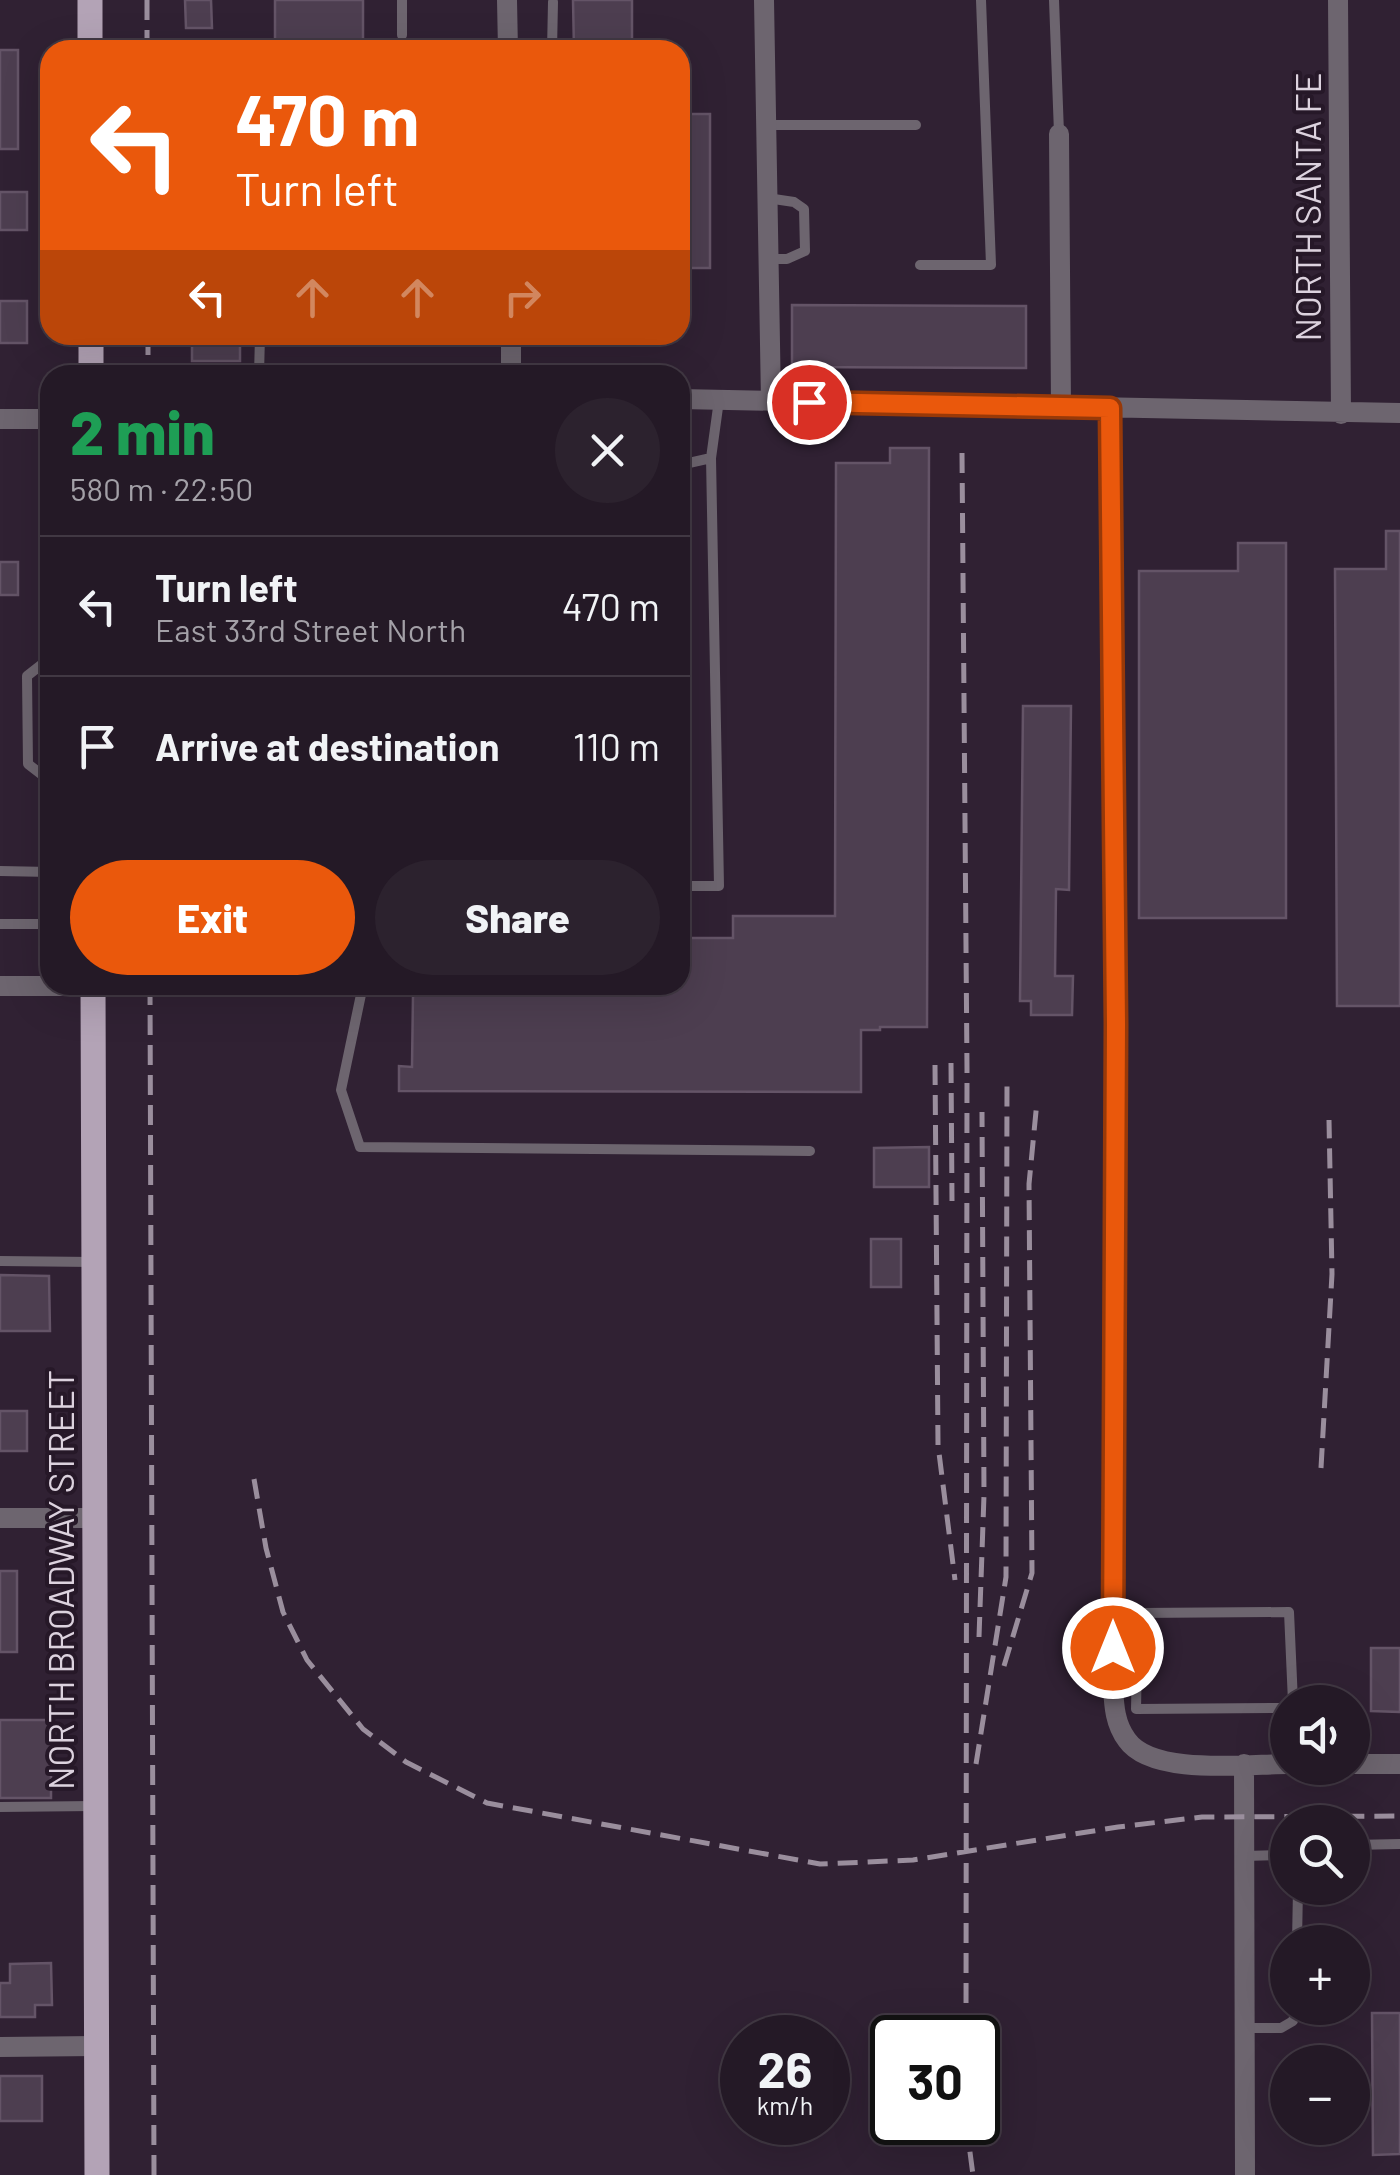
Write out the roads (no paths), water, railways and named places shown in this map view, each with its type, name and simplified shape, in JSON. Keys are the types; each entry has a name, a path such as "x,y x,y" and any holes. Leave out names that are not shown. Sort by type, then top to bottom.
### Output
{"main road":[{"path":"90,0 90,40"},
{"name":"NORTH BROADWAY STREET","path":"93,995 97,2175"}],"street":[{"path":"508,0 508,40"},
{"path":"764,0 772,401"},
{"name":"NORTH SANTA FE","path":"1338,0 1340,414"},
{"path":"1060,134 1061,408"},
{"path":"690,399 1400,413"},
{"path":"1110,408 1116,1024 1113,1687 1116,1718 1130,1744 1142,1755 1181,1765 1270,1764"},
{"path":"0,419 40,420"},
{"path":"0,986 40,986"},
{"path":"0,1518 94,1518"},
{"path":"1244,1764 1244,2175"},
{"path":"1370,1764 1400,1764"},
{"path":"0,2047 96,2046"}],"lane":[{"path":"402,0 402,35"},
{"path":"920,265 990,265 980,0"},
{"path":"1054,0 1060,134"},
{"path":"552,40 553,2"},
{"path":"765,125 916,124"},
{"path":"766,198 794,202 804,209 806,230 805,251 787,259 767,258"},
{"path":"690,886 719,886 711,458 719,400"},
{"path":"690,462 711,458"},
{"path":"40,666 28,676 28,764 40,773"},
{"path":"0,870 40,872"},
{"path":"0,924 40,924"},
{"path":"361,995 341,1090 360,1147 810,1150"},
{"path":"0,1261 94,1262"},
{"path":"1270,1708 1136,1709 1138,1614 1290,1612 1292,1685"},
{"path":"0,1807 96,1806"},
{"path":"1370,1845 1400,1844"},
{"path":"1244,1856 1270,1855"},
{"path":"1244,2028 1288,2025"}],"railway":[{"path":"147,0 147,40"},
{"path":"148,345 148,365"},
{"path":"962,453 967,1069 966,2015"},
{"path":"150,995 154,2175"},
{"path":"951,1063 952,1201"},
{"path":"935,1065 938,1445 955,1580"},
{"path":"976,1764 1006,1577 1007,1081"},
{"path":"1004,1666 1032,1573 1029,1184 1037,1101"},
{"path":"979,1637 984,1495 982,1112"},
{"path":"1321,1468 1332,1274 1329,1120"},
{"path":"254,1479 283,1612 307,1660 363,1729 406,1762 487,1803 820,1864 913,1860 1202,1817 1400,1816"},
{"path":"969,2145 973,2175"}]}
